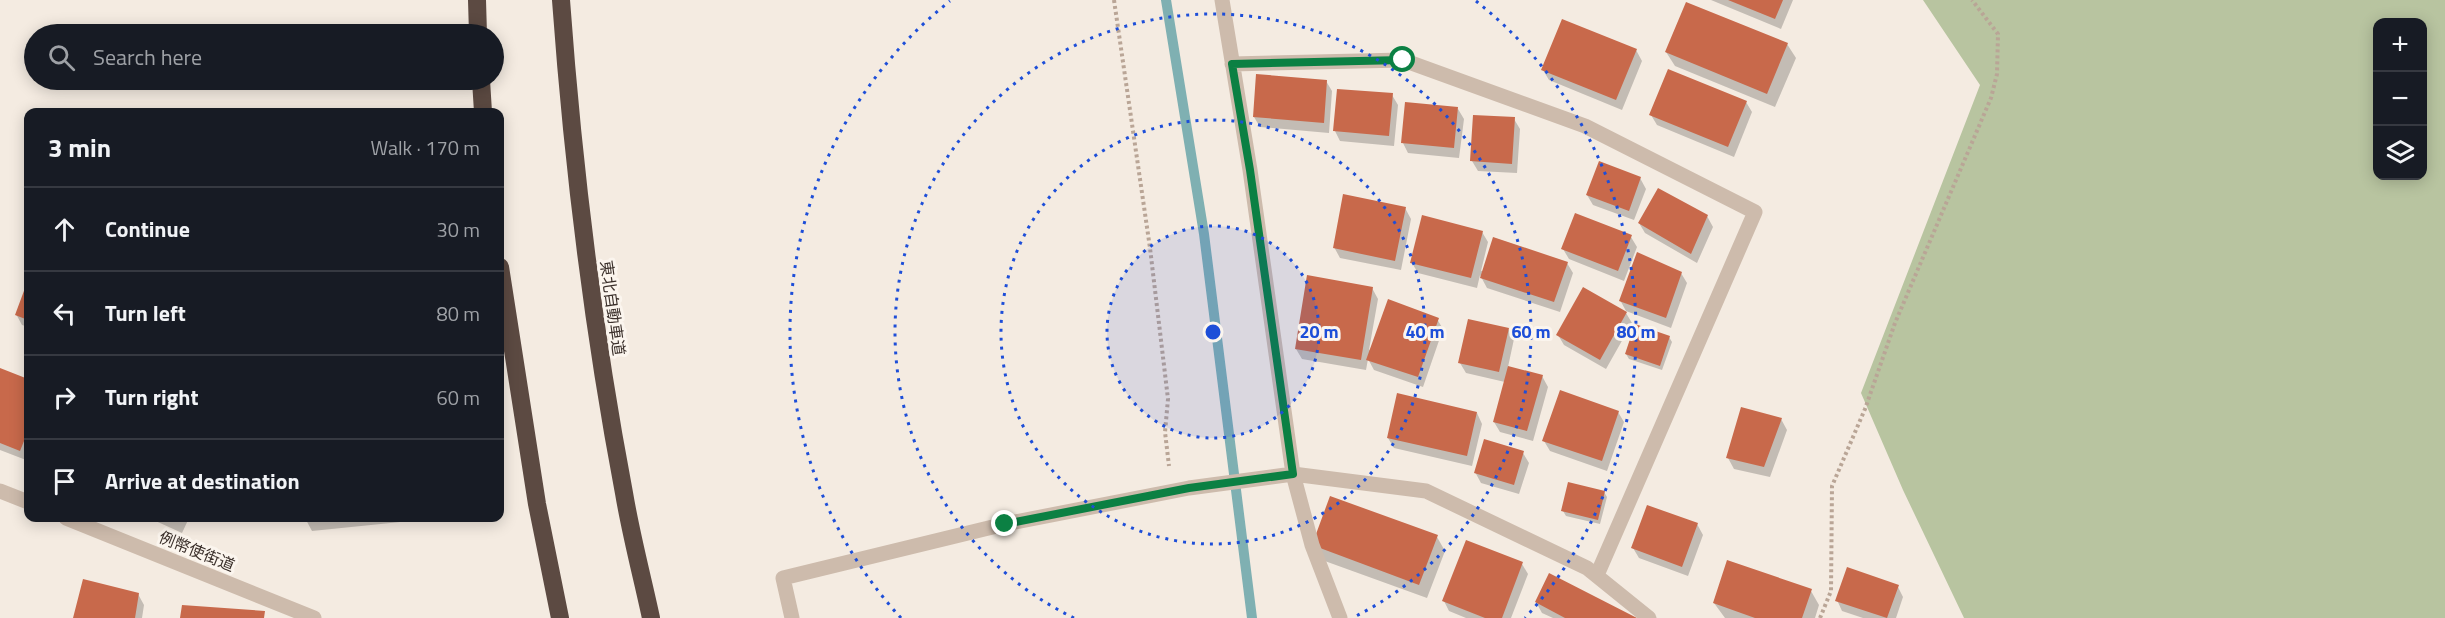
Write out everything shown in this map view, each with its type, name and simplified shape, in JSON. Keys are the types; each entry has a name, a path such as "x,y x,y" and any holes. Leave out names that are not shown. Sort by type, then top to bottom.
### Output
{"highway":[{"path":"477,0 478,24"},
{"name":"東北自動車道","path":"561,0 569,114 603,376 624,495 651,618"},
{"path":"482,90 483,108"},
{"path":"504,300 537,504 560,618"}],"street":[{"path":"1222,0 1250,170 1293,474 1312,545 1340,618"},
{"path":"1232,64 1403,60 1585,126 1755,212 1597,575"},
{"path":"792,618 783,578 1005,524 1189,488 1293,474 1426,491 1587,568 1649,618"},
{"path":"0,490 24,500"},
{"name":"例幣使街道","path":"76,522 314,618"}],"path":[{"path":"1114,0 1164,364 1168,399 1165,432 1172,491"},
{"path":"1820,618 1831,591 1832,486 1865,409 1895,323 1991,98 1997,74 1998,34 1972,0"}],"green space":[{"path":"1923,0 2445,0 2445,618 1964,618 1903,490 1861,393 1980,85"}],"building":[{"path":"1728,0 1783,0 1775,19"},
{"path":"1686,2 1788,43 1767,94 1665,52"},
{"path":"1562,19 1637,49 1616,100 1541,70"},
{"path":"1668,69 1747,101 1728,147 1649,115"},
{"path":"1256,74 1327,80 1324,123 1253,117"},
{"path":"1337,89 1393,93 1389,136 1333,131"},
{"path":"1405,102 1458,107 1454,148 1401,143"},
{"path":"1473,115 1515,117 1512,164 1470,161"},
{"path":"1599,161 1641,177 1629,211 1586,195"},
{"path":"1658,188 1708,215 1691,254 1638,223"},
{"path":"1343,194 1406,207 1395,261 1333,248"},
{"path":"1575,213 1632,235 1618,271 1561,249"},
{"path":"1422,215 1483,231 1471,278 1410,263"},
{"path":"1493,237 1568,262 1554,302 1480,278"},
{"path":"1637,252 1682,272 1666,318 1619,301"},
{"path":"1307,275 1373,287 1361,360 1295,349"},
{"path":"1583,287 1627,312 1600,360 1556,335"},
{"path":"24,291 24,318 15,315"},
{"path":"1388,299 1439,318 1418,377 1366,360"},
{"path":"1468,319 1509,328 1499,372 1458,363"},
{"path":"1635,324 1670,336 1660,366 1625,354"},
{"path":"1508,366 1543,375 1527,431 1493,422"},
{"path":"0,368 24,377 24,441 20,451 0,443"},
{"path":"1560,390 1619,411 1602,461 1542,441"},
{"path":"1397,393 1477,412 1467,456 1387,438"},
{"path":"1741,407 1782,418 1764,467 1726,458"},
{"path":"1484,439 1524,451 1514,485 1474,473"},
{"path":"1568,482 1605,491 1598,520 1561,511"},
{"path":"1330,496 1438,535 1419,585 1312,545"},
{"path":"1647,505 1698,523 1682,567 1631,548"},
{"path":"1466,540 1523,562 1502,618 1485,618 1442,601"},
{"path":"1727,560 1812,589 1802,618 1755,618 1713,603"},
{"path":"1847,567 1899,585 1887,618 1835,601"},
{"path":"1549,573 1637,618 1565,618 1535,602"},
{"path":"83,579 139,593 135,618 73,618"},
{"path":"182,605 265,611 264,618 180,618"}],"waterway":[{"path":"1166,0 1204,234 1252,618"}],"route":[{"path":"1005,524 1189,488 1293,474 1250,170 1232,64 1403,60"}]}
